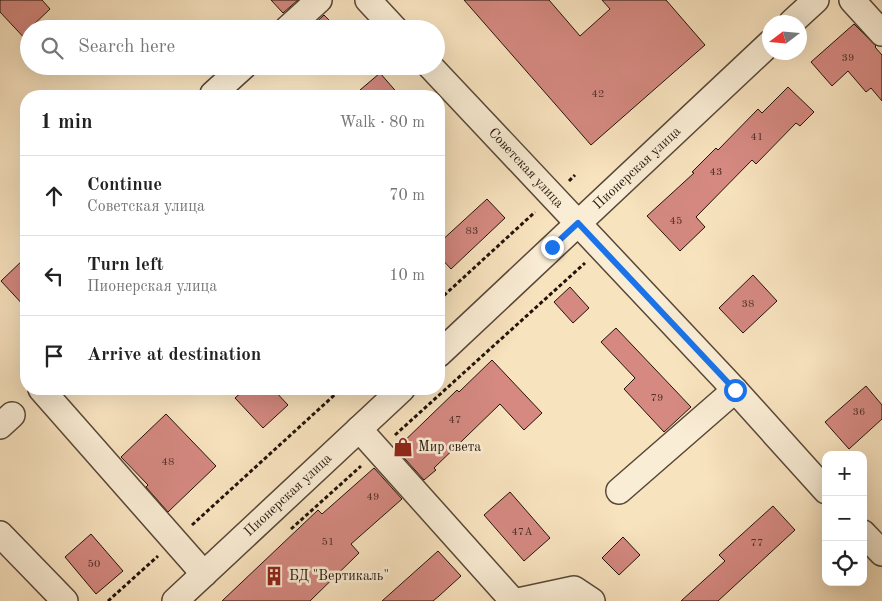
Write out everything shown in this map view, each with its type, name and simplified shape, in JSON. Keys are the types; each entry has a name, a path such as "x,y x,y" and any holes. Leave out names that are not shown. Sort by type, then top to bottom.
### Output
{"street":[{"path":"297,20 319,0"},
{"path":"368,0 387,20"},
{"path":"800,15 816,0"},
{"path":"852,0 882,34"},
{"name":"Пионерская улица","path":"445,348 762,50"},
{"path":"218,90 234,75"},
{"name":"Советская улица","path":"438,75 735,390 822,487"},
{"path":"619,491 735,390"},
{"path":"46,395 204,574"},
{"name":"Пионерская улица","path":"176,601 395,395"},
{"path":"359,428 513,601"},
{"path":"0,534 65,601"},
{"path":"867,537 882,553"},
{"path":"518,601 574,589 592,601"}],"path":[{"path":"445,294 576,174"},
{"path":"445,389 601,248"},
{"path":"108,601 334,395"},
{"path":"284,535 439,395"}],"building":[{"path":"0,0 42,0 50,9 38,20 20,20 20,33 0,12"},
{"path":"271,0 298,0 283,13"},
{"path":"464,0 549,0 580,36 610,9 602,0 666,0 705,45 591,145"},
{"path":"324,15 329,20 319,20"},
{"path":"854,24 876,46 882,55 882,101 871,88 866,92 848,71 832,86 811,62"},
{"path":"378,75 382,75 395,90 360,90"},
{"path":"788,87 814,112 800,126 796,123 756,164 752,160 696,217 705,227 680,251 647,216 694,173 692,172 716,148 718,150 758,109 762,113"},
{"path":"487,199 505,218 451,269 445,262 445,238"},
{"path":"20,263 20,302 1,281"},
{"path":"753,275 777,301 743,333 719,308"},
{"path":"570,287 589,308 573,323 554,302"},
{"path":"616,328 691,407 664,432 624,389 635,378 601,342"},
{"path":"492,360 542,413 524,430 500,404 424,480 396,449 457,390 459,392"},
{"path":"866,386 882,405 882,419 849,449 825,422"},
{"path":"238,395 279,395 288,405 263,428 235,398"},
{"path":"166,414 216,466 168,512 146,487 148,485 121,457"},
{"path":"374,468 402,499 351,544 359,553 310,601 222,601 318,510 322,514"},
{"path":"510,492 550,538 524,561 484,515"},
{"path":"773,506 795,530 718,601 681,601 725,561 719,555"},
{"path":"91,534 123,571 96,594 65,557"},
{"path":"623,537 640,555 619,575 602,558"},
{"path":"438,551 461,576 439,596 433,601 382,601"}],"place":[{"name":"Мир света","path":"403,447"},
{"name":"БД \"Вертикаль\"","path":"274,576"}],"route":[{"path":"552,247 578,223 735,390"}]}
